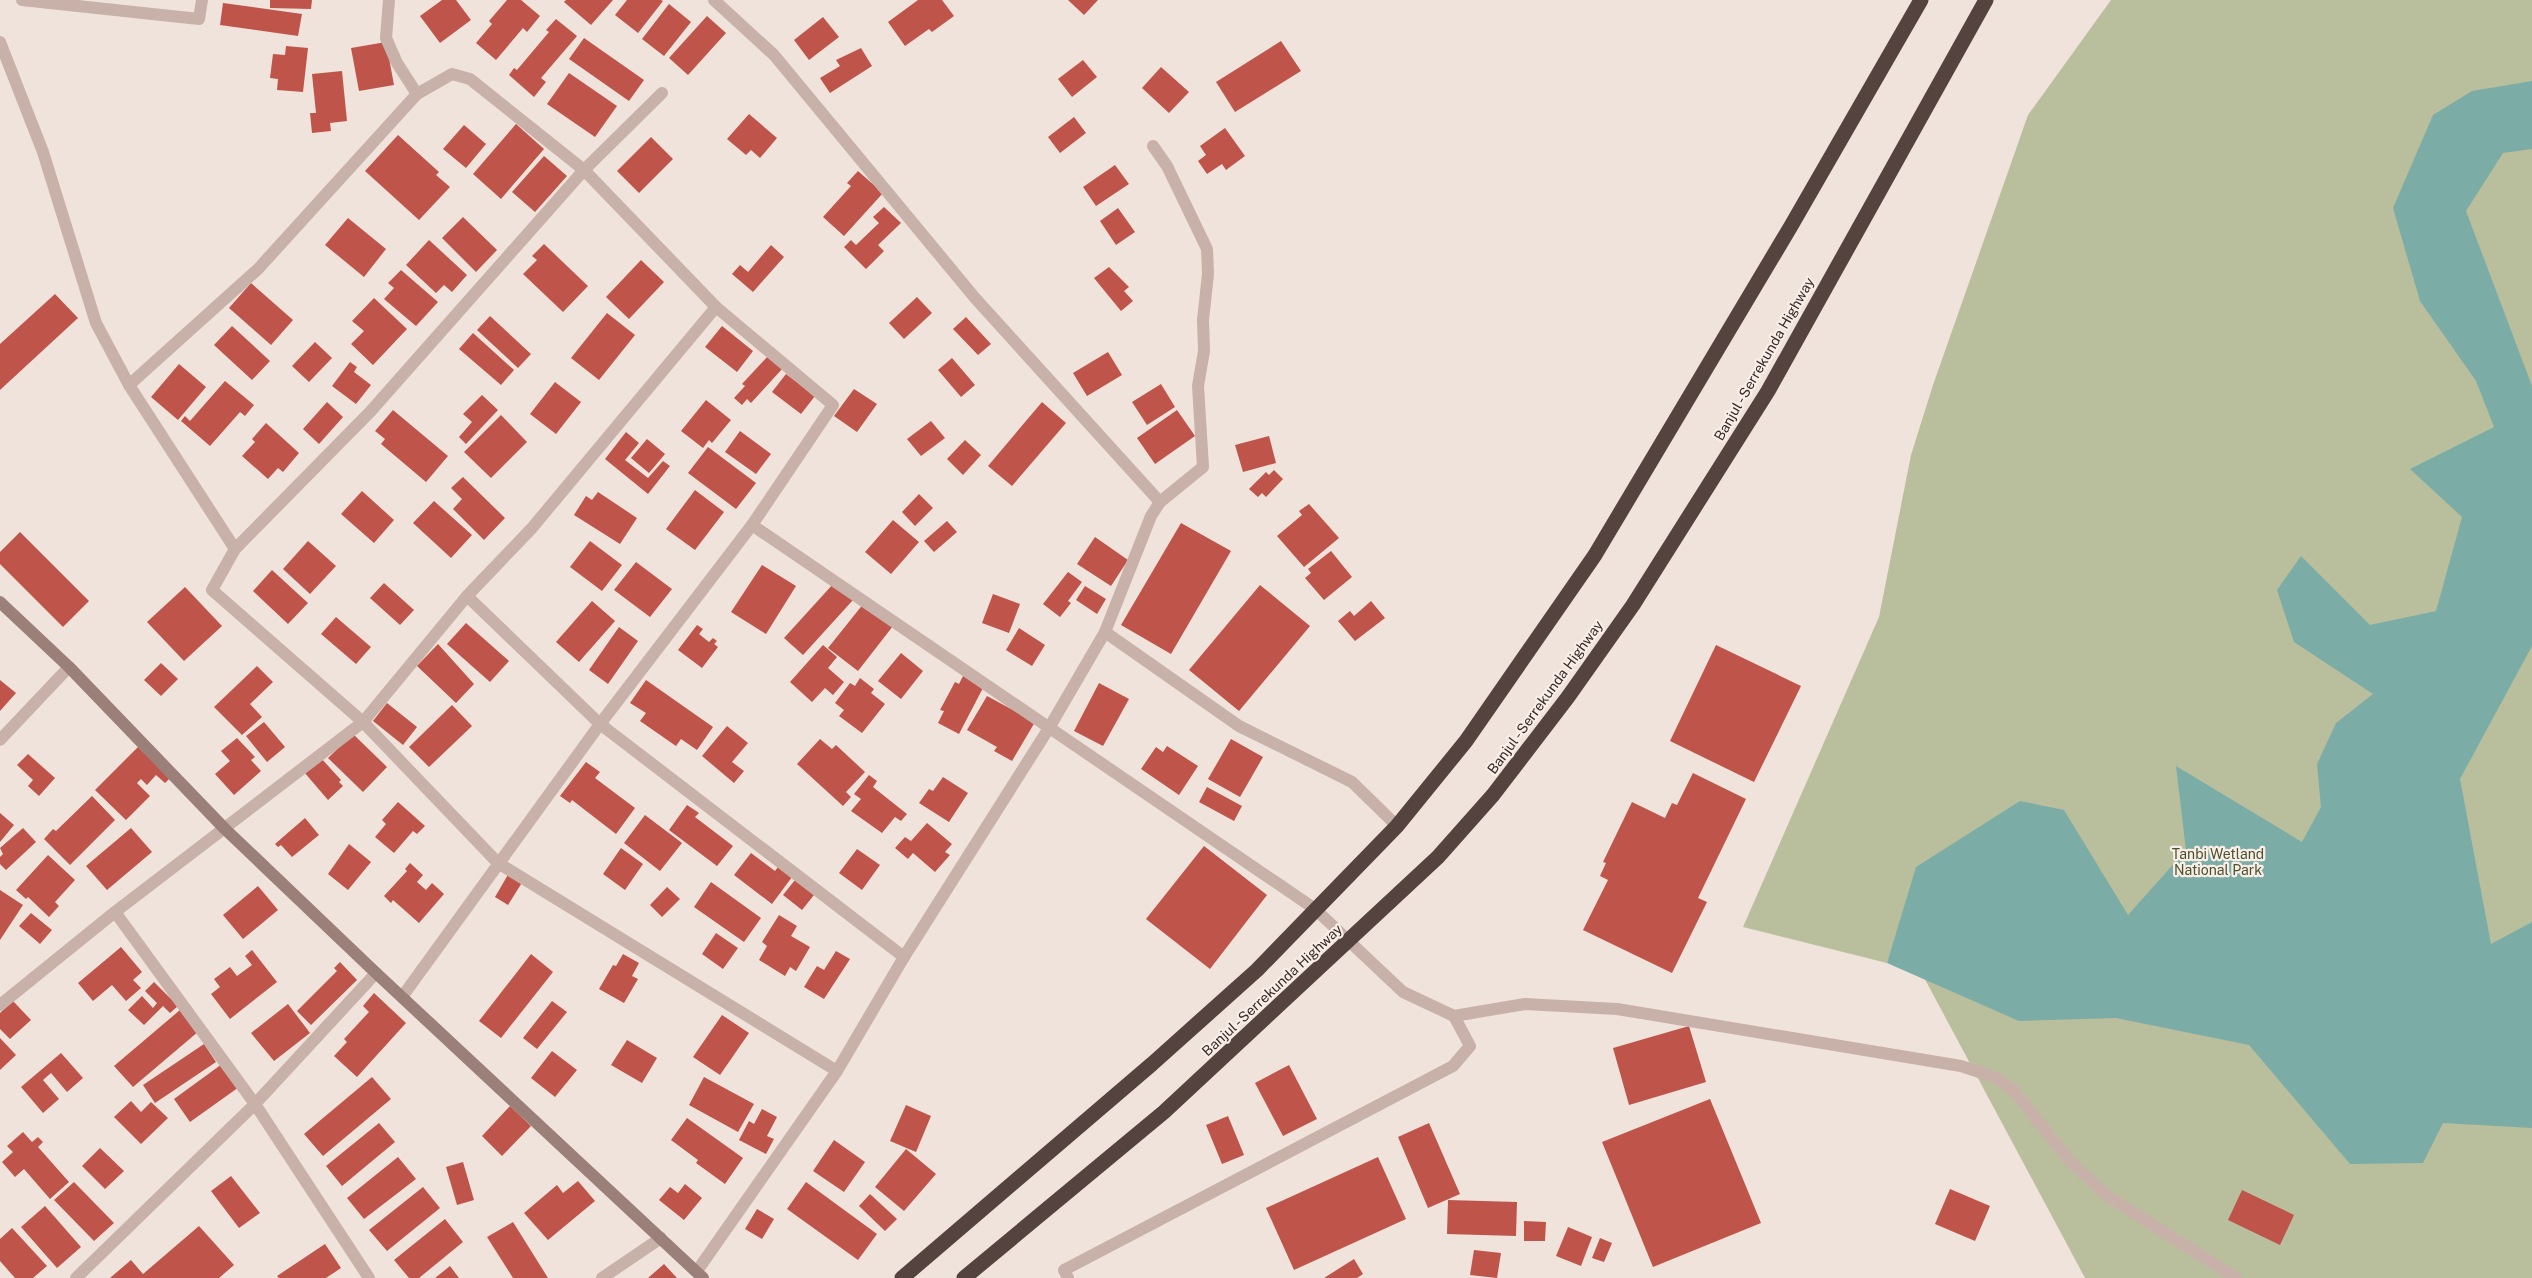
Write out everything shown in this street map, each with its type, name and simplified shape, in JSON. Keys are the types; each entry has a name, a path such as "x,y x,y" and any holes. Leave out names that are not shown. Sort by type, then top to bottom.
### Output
{"highway":[{"name":"Banjul - Serrekunda Highway","path":"902,1278 1152,1064 1257,970 1396,826 1466,741 1595,554 1791,226 1921,0"},
{"name":"Banjul - Serrekunda Highway","path":"964,1278 1164,1112 1438,857 1493,795 1568,697 1633,605 1768,391 1986,0"}],"street":[{"path":"22,0 199,19 202,0"},
{"path":"389,0 386,38 397,63 417,94"},
{"path":"714,0 774,56 975,298 1160,502"},
{"path":"0,42 43,152 96,324 128,385 235,549"},
{"path":"128,385 258,269 417,94 452,74 470,79 584,170 716,307 833,404 752,525 600,724 402,997"},
{"path":"662,93 584,170 370,412 235,549 212,590 364,722 498,863 837,1071"},
{"path":"0,602 68,667 225,829 376,973 700,1275 837,1071 904,957 1049,728 1105,632 1151,516 1160,502 1203,467 1198,386 1204,351 1203,320 1208,274 1207,249 1167,166 1153,146"},
{"path":"0,1005 115,912 364,722 468,596 532,528 716,307"},
{"path":"752,525 1315,909 1404,992 1454,1016 1525,1004 1617,1009 1961,1066 1997,1078 2015,1092 2069,1160 2106,1194 2236,1278"},
{"path":"468,596 600,724 904,957"},
{"path":"1105,632 1239,726 1352,782 1396,826"},
{"path":"0,740 68,667"},
{"path":"115,912 255,1104 369,1278"},
{"path":"76,1278 255,1104 376,973"},
{"path":"1068,1278 1064,1270 1453,1066 1470,1046 1454,1016"},
{"path":"602,1278 661,1238"}],"green space":[{"name":"Tanbi Wetland National Park","path":"2111,0 2532,0 2532,1278 2085,1278 1898,929 1887,963 1743,927 1879,617 1911,455 1933,385 2028,115"}],"water":[{"path":"2532,81 2532,149 2503,153 2466,211 2532,386 2532,646 2460,779 2491,944 2532,922 2532,1128 2443,1123 2423,1163 2350,1164 2249,1045 2116,1018 2019,1021 1887,963 1916,867 2020,801 2064,810 2128,915 2186,850 2176,766 2302,842 2321,807 2317,764 2336,723 2373,694 2294,642 2277,590 2301,556 2370,625 2436,611 2462,517 2410,469 2494,427 2476,381 2420,301 2393,208 2433,115 2472,91"}],"building":[{"path":"270,0 312,0 311,9 270,8"},
{"path":"442,0 456,0 471,20 440,43 420,16"},
{"path":"507,0 521,0 540,16 527,32 523,28 496,60 476,43 492,24 489,21"},
{"path":"566,0 613,0 591,25 564,2"},
{"path":"627,0 663,1 638,33 615,15"},
{"path":"918,0 942,0 954,16 932,32 929,29 905,46 888,22"},
{"path":"1068,0 1098,0 1084,15"},
{"path":"223,3 302,14 298,36 220,25"},
{"path":"669,4 691,22 664,56 642,39"},
{"path":"707,16 726,33 688,75 669,58"},
{"path":"823,17 839,37 809,60 794,40"},
{"path":"556,19 577,36 541,78 546,82 534,97 509,75 514,68 517,70 549,32 546,30"},
{"path":"584,38 644,80 629,101 569,59"},
{"path":"1281,41 1301,71 1235,112 1216,82"},
{"path":"386,42 394,85 359,91 351,48"},
{"path":"286,46 308,48 303,92 277,90 278,79 270,78 273,54 285,55"},
{"path":"861,48 872,66 830,93 820,78 840,66 836,60"},
{"path":"1083,60 1097,77 1072,97 1058,79"},
{"path":"1161,67 1189,92 1169,113 1142,88"},
{"path":"342,71 347,121 330,123 331,131 312,133 310,113 316,113 312,74"},
{"path":"569,73 617,106 595,137 547,104"},
{"path":"749,114 777,138 760,158 751,150 746,155 727,139"},
{"path":"1074,117 1086,133 1060,153 1048,137"},
{"path":"516,124 544,149 501,199 473,174"},
{"path":"464,125 486,144 466,168 443,149"},
{"path":"1225,128 1245,156 1226,170 1222,164 1207,174 1198,161 1206,155 1200,146"},
{"path":"398,135 439,172 436,175 450,187 419,220 365,171"},
{"path":"651,137 673,159 639,193 617,171"},
{"path":"544,156 567,176 535,212 512,192"},
{"path":"1115,165 1129,184 1096,206 1083,187"},
{"path":"858,171 883,193 844,236 823,217 851,186 847,183"},
{"path":"884,207 901,223 878,245 884,251 866,269 844,247 851,240 856,245 879,223 873,217"},
{"path":"1118,208 1135,232 1116,245 1100,221"},
{"path":"463,217 497,250 476,272 442,238"},
{"path":"348,218 386,249 364,277 325,245"},
{"path":"429,240 467,275 452,292 444,285 436,293 406,265"},
{"path":"544,244 588,286 563,312 523,274 537,260 532,256"},
{"path":"771,245 784,257 753,292 732,274 740,265 748,272"},
{"path":"641,260 664,282 629,319 606,297"},
{"path":"1109,267 1129,287 1124,291 1133,301 1121,311 1094,278"},
{"path":"401,270 438,302 416,326 384,299 394,288 388,283"},
{"path":"251,283 293,320 271,345 229,308"},
{"path":"55,294 78,318 0,390 0,344"},
{"path":"917,297 932,313 904,339 889,323"},
{"path":"374,298 407,329 373,365 351,344 364,331 352,321"},
{"path":"607,313 635,335 599,380 571,358"},
{"path":"490,316 531,354 518,368 477,330"},
{"path":"966,317 991,344 978,355 953,329"},
{"path":"232,326 270,361 252,380 214,345"},
{"path":"722,326 753,351 737,372 705,347"},
{"path":"473,333 514,370 501,385 459,349"},
{"path":"315,342 332,358 309,382 292,366"},
{"path":"1108,352 1122,375 1087,396 1073,373"},
{"path":"769,355 783,368 751,403 747,399 742,405 734,398 745,386 742,384"},
{"path":"952,358 975,385 961,397 938,370"},
{"path":"350,362 357,367 354,372 371,385 356,404 332,386"},
{"path":"179,364 206,387 178,420 151,397"},
{"path":"786,374 815,396 801,414 772,392"},
{"path":"225,381 254,405 245,416 240,412 210,446 181,421 185,416 190,421"},
{"path":"555,382 581,402 556,434 530,414"},
{"path":"1161,384 1175,407 1147,425 1132,402"},
{"path":"854,389 877,404 857,432 834,416"},
{"path":"482,395 498,410 466,444 459,437 472,422 463,414"},
{"path":"706,400 731,420 712,443 709,440 703,448 681,431"},
{"path":"327,402 343,417 319,444 303,429"},
{"path":"1042,402 1066,423 1012,486 988,466"},
{"path":"393,410 448,456 426,482 381,444 385,439 375,431"},
{"path":"1177,410 1195,436 1155,464 1137,438"},
{"path":"501,415 527,442 491,478 464,452"},
{"path":"931,421 945,438 921,456 907,439"},
{"path":"266,423 299,453 283,472 278,468 268,479 242,456 255,442 252,439"},
{"path":"740,431 771,454 756,474 725,452"},
{"path":"626,432 639,443 625,460 648,478 663,461 670,466 648,494 605,459"},
{"path":"1269,436 1276,463 1243,472 1235,445"},
{"path":"647,439 665,454 649,473 631,458"},
{"path":"965,440 981,455 963,475 947,459"},
{"path":"708,447 756,483 736,509 688,473"},
{"path":"1274,470 1283,479 1266,497 1262,493 1258,497 1249,489 1266,472 1269,475"},
{"path":"463,477 505,518 484,540 453,509 462,499 451,488"},
{"path":"695,490 724,512 695,550 666,529"},
{"path":"362,491 394,520 374,543 341,514"},
{"path":"598,492 637,518 620,544 574,515 586,496 592,500"},
{"path":"919,494 933,508 915,526 902,512"},
{"path":"434,501 472,535 451,558 413,523"},
{"path":"1309,504 1339,538 1304,567 1277,536 1302,515 1299,511"},
{"path":"893,520 919,542 891,574 865,552"},
{"path":"947,521 957,532 934,552 924,541"},
{"path":"1181,523 1231,551 1171,654 1121,625"},
{"path":"20,532 89,601 63,627 0,564 0,552"},
{"path":"1095,537 1128,560 1111,586 1077,564"},
{"path":"308,541 336,566 310,594 283,569"},
{"path":"590,541 622,565 602,591 570,567"},
{"path":"1331,551 1352,577 1324,600 1305,578 1311,573 1308,569"},
{"path":"636,562 672,589 650,617 614,590"},
{"path":"762,565 796,586 766,634 731,612"},
{"path":"272,570 308,603 288,624 253,591"},
{"path":"1068,572 1082,582 1068,601 1071,603 1060,617 1043,604"},
{"path":"384,583 414,610 400,625 370,598"},
{"path":"834,583 853,600 803,655 784,638"},
{"path":"1260,585 1310,626 1239,711 1189,670"},
{"path":"1085,586 1106,599 1097,614 1076,600"},
{"path":"185,587 222,626 184,661 147,622"},
{"path":"993,594 1020,604 1009,633 982,623"},
{"path":"592,601 615,621 579,662 556,642"},
{"path":"1371,601 1385,618 1355,641 1338,621 1350,611 1354,616"},
{"path":"864,603 893,626 858,671 828,648"},
{"path":"336,617 371,647 356,664 321,634"},
{"path":"466,623 509,661 490,682 447,644"},
{"path":"697,625 703,629 699,634 709,642 713,638 717,641 714,644 718,647 702,668 678,650"},
{"path":"619,627 638,641 608,684 589,670"},
{"path":"1019,628 1045,645 1032,666 1006,650"},
{"path":"438,644 474,684 456,703 417,666"},
{"path":"823,645 837,657 828,668 844,682 833,695 825,688 812,702 790,682"},
{"path":"1716,645 1801,686 1754,782 1670,741"},
{"path":"901,653 923,671 901,699 878,681"},
{"path":"161,663 178,679 161,696 144,680"},
{"path":"257,666 273,682 250,704 262,717 242,735 214,707"},
{"path":"963,676 984,686 959,734 938,723 944,711 940,710 955,682 959,684"},
{"path":"860,678 874,689 871,693 885,704 862,733 839,716 844,710 835,703 850,683 855,686"},
{"path":"0,680 16,693 0,711"},
{"path":"646,680 713,727 697,750 681,739 676,746 640,721 646,713 630,703"},
{"path":"1099,683 1129,699 1103,746 1074,731"},
{"path":"987,696 1035,722 1012,761 994,751 997,747 967,730"},
{"path":"387,703 417,727 403,745 373,721"},
{"path":"452,705 472,726 429,767 409,747"},
{"path":"264,722 285,747 267,762 246,736"},
{"path":"727,726 748,743 732,762 744,771 734,783 702,756"},
{"path":"353,734 387,767 363,792 328,758"},
{"path":"237,738 255,757 251,760 261,771 234,795 215,774 230,761 221,751"},
{"path":"820,739 832,749 836,745 865,772 846,792 851,797 843,806 797,764"},
{"path":"1231,739 1263,757 1240,797 1208,779"},
{"path":"1167,746 1198,766 1179,795 1141,769 1156,747 1163,752"},
{"path":"138,747 170,778 165,783 156,775 147,785 141,779 137,783 150,796 126,820 95,790"},
{"path":"28,754 55,778 39,796 28,786 33,780 17,765"},
{"path":"320,757 341,780 339,782 343,786 328,800 304,772"},
{"path":"586,762 600,772 595,778 635,808 616,834 572,800 570,803 560,796"},
{"path":"1693,773 1746,799 1698,898 1707,902 1672,973 1583,930 1608,880 1600,876 1606,863 1603,862 1632,802 1665,818 1672,803 1677,805"},
{"path":"869,775 877,781 873,787 907,814 901,821 895,817 882,833 851,811 861,799 854,794"},
{"path":"943,777 968,793 949,822 919,803 929,789 933,791"},
{"path":"1207,787 1242,806 1234,821 1199,802"},
{"path":"92,796 115,820 70,865 44,839 53,829 56,831"},
{"path":"398,802 425,826 417,834 413,831 394,853 375,837 386,824 382,820"},
{"path":"687,805 699,813 695,817 733,846 717,866 669,830"},
{"path":"0,813 14,825 0,842"},
{"path":"645,815 682,843 660,871 624,843"},
{"path":"305,818 319,835 292,857 281,845 278,847 275,844"},
{"path":"927,823 952,844 945,852 950,855 935,872 913,853 908,859 895,848 905,837 911,841"},
{"path":"23,828 36,842 6,870 0,864 0,857 3,854 0,848"},
{"path":"131,828 152,852 107,890 86,866"},
{"path":"349,844 371,862 348,890 328,874"},
{"path":"1204,846 1267,895 1210,969 1146,919"},
{"path":"621,848 643,864 625,890 603,874"},
{"path":"857,849 880,865 862,890 839,873"},
{"path":"751,853 775,871 778,867 792,877 772,904 734,875"},
{"path":"48,855 75,880 55,902 59,906 49,917 28,897 26,899 16,890"},
{"path":"410,863 423,875 417,882 426,890 432,883 444,894 419,923 393,900 391,903 384,896 407,871 405,869"},
{"path":"509,873 523,881 508,905 495,897"},
{"path":"795,880 814,895 802,910 783,895"},
{"path":"711,882 761,918 744,942 694,907"},
{"path":"258,886 278,910 243,939 223,915"},
{"path":"667,887 680,899 662,917 650,905"},
{"path":"0,890 23,905 0,940"},
{"path":"31,913 52,930 40,944 19,926"},
{"path":"779,915 797,926 791,936 810,947 796,971 790,967 785,976 759,960 767,946 762,942"},
{"path":"716,933 738,948 723,969 702,954"},
{"path":"121,947 142,972 133,980 141,988 126,1001 112,985 93,1001 78,983"},
{"path":"252,950 277,982 230,1019 211,994 220,987 214,979 230,967 237,976 252,965 245,956"},
{"path":"836,951 850,959 824,999 804,987 817,966 824,970"},
{"path":"531,954 553,972 501,1038 479,1021"},
{"path":"623,954 639,963 632,976 638,979 624,1003 599,989 613,965 616,966"},
{"path":"340,962 357,980 311,1025 297,1011 337,971 334,968"},
{"path":"154,982 178,1006 170,1013 163,1006 144,1025 128,1010 142,996 153,1008 157,1003 145,991"},
{"path":"374,993 406,1023 357,1077 334,1056 347,1042 344,1039 369,1012 363,1006"},
{"path":"13,1001 31,1020 10,1039 0,1029 0,1013"},
{"path":"552,1001 567,1012 537,1049 523,1038"},
{"path":"288,1004 310,1033 274,1061 251,1033"},
{"path":"180,1010 199,1031 133,1087 114,1066"},
{"path":"722,1015 749,1033 720,1075 693,1057"},
{"path":"1689,1026 1706,1082 1629,1105 1613,1048"},
{"path":"0,1038 16,1055 0,1070"},
{"path":"627,1040 657,1058 642,1083 611,1065"},
{"path":"204,1044 216,1062 155,1103 143,1085"},
{"path":"552,1051 577,1070 555,1097 531,1078"},
{"path":"61,1053 83,1078 67,1092 51,1073 43,1080 59,1099 43,1113 21,1087"},
{"path":"222,1064 239,1087 190,1122 174,1099"},
{"path":"1289,1065 1317,1119 1283,1136 1255,1083"},
{"path":"372,1077 391,1099 323,1156 304,1134"},
{"path":"704,1077 754,1104 738,1132 689,1105"},
{"path":"1710,1099 1761,1223 1653,1267 1602,1142"},
{"path":"131,1101 141,1112 151,1102 168,1118 141,1144 114,1117"},
{"path":"906,1105 931,1116 916,1152 890,1141"},
{"path":"510,1106 531,1126 502,1156 482,1136"},
{"path":"762,1109 777,1117 767,1136 774,1139 766,1154 739,1140 749,1121 754,1124"},
{"path":"1228,1116 1244,1155 1222,1164 1206,1125"},
{"path":"687,1118 743,1158 725,1184 696,1163 698,1160 671,1140"},
{"path":"379,1123 395,1142 342,1186 326,1166"},
{"path":"1429,1123 1460,1194 1428,1208 1398,1137"},
{"path":"23,1132 32,1142 38,1137 43,1142 38,1147 69,1182 50,1199 24,1169 15,1177 2,1162 13,1152 7,1146"},
{"path":"834,1140 865,1162 844,1192 813,1171"},
{"path":"100,1148 124,1171 105,1189 82,1166"},
{"path":"906,1149 936,1174 904,1211 875,1187"},
{"path":"398,1157 416,1179 364,1219 347,1198"},
{"path":"1378,1157 1406,1219 1294,1270 1266,1208"},
{"path":"463,1162 474,1200 457,1205 446,1167"},
{"path":"231,1176 260,1213 239,1228 211,1191"},
{"path":"578,1181 595,1201 548,1240 524,1213 557,1185 563,1193"},
{"path":"74,1182 114,1223 94,1241 54,1200"},
{"path":"806,1182 877,1234 858,1260 787,1209"},
{"path":"685,1184 702,1198 684,1220 659,1200 670,1187 678,1193"},
{"path":"423,1187 440,1208 387,1251 369,1230"},
{"path":"1950,1189 1990,1206 1975,1241 1935,1224"},
{"path":"2242,1190 2294,1215 2280,1245 2228,1220"},
{"path":"870,1194 897,1219 885,1231 859,1206"},
{"path":"1448,1200 1517,1202 1516,1236 1447,1234"},
{"path":"45,1206 81,1247 57,1268 21,1227"},
{"path":"757,1209 774,1219 762,1239 745,1229"},
{"path":"445,1219 463,1242 419,1278 409,1278 394,1260"},
{"path":"1524,1221 1546,1222 1545,1241 1524,1241"},
{"path":"513,1222 548,1278 513,1278 487,1237"},
{"path":"199,1226 234,1265 219,1278 110,1278 131,1260 143,1274"},
{"path":"1568,1227 1592,1237 1581,1266 1556,1256"},
{"path":"12,1228 47,1266 33,1278 15,1278 0,1261 0,1239"},
{"path":"1600,1238 1612,1243 1604,1262 1592,1258"},
{"path":"325,1244 341,1268 326,1278 279,1278 277,1276"},
{"path":"1474,1250 1501,1253 1497,1278 1470,1275"},
{"path":"1354,1259 1363,1274 1357,1278 1324,1278"},
{"path":"664,1264 677,1278 648,1278"},
{"path":"450,1266 459,1278 435,1278"}]}
